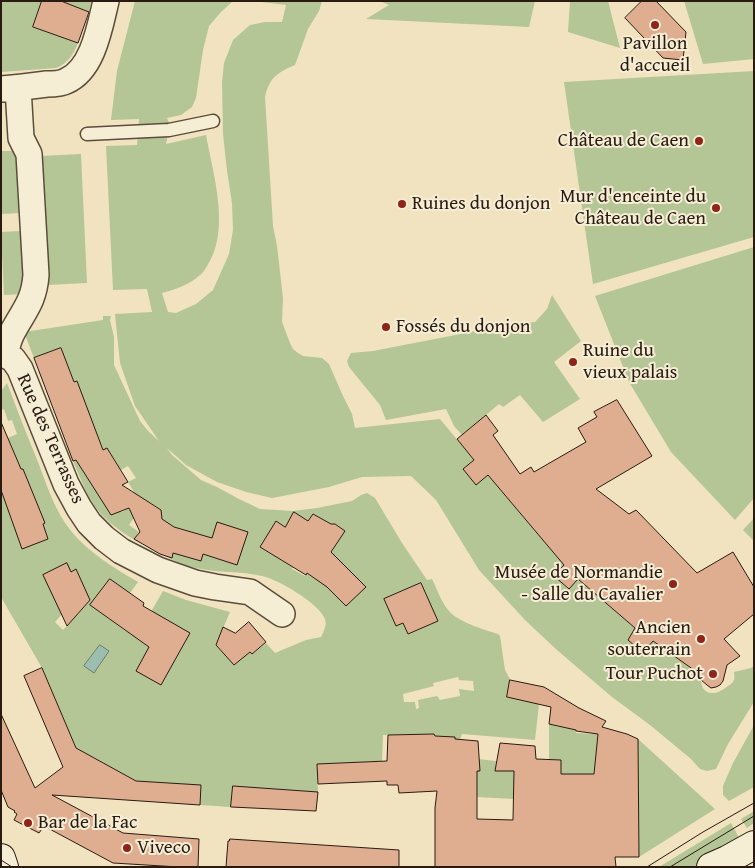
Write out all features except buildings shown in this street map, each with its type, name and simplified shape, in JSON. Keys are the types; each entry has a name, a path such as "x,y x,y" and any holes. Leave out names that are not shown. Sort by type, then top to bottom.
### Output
{"main road":[{"path":"712,867 754,845"},
{"path":"1,858 4,867"}],"street":[{"path":"3,353 12,333 29,306 35,289 36,275 29,154 21,138 10,88 65,82 74,77 87,62 96,42 106,1"},
{"name":"Rue des Terrasses","path":"3,353 13,359 20,369 66,484 79,508 89,523 104,538 121,551 158,570 215,588 250,592 282,614"}],"lane":[{"path":"87,134 169,130 213,121"}],"green space":[{"path":"1,1 42,1 33,27 78,43 70,58 56,68 1,72"},
{"path":"58,1 91,1 89,12"},
{"path":"135,1 233,1 209,26 203,50 196,98 192,107 181,115 167,118 170,125 166,144 206,135 216,184 219,219 218,236 214,252 203,272 187,284 162,293 168,312 176,313 196,304 213,290 229,254 233,230 232,203 223,134 222,82 224,63 233,40 250,25 265,22 282,22 286,5 253,1 322,1 319,11 308,29 295,65 275,76 269,85 265,97 273,226 283,298 282,322 293,349 303,356 322,358 329,364 352,414 355,428 440,419 474,460 464,469 488,475 564,565 555,576 568,589 578,579 635,628 628,640 643,653 653,641 701,675 702,687 708,692 713,693 723,690 734,681 734,672 754,666 754,702 728,744 716,769 707,771 700,769 691,759 650,725 612,697 525,620 479,570 436,500 411,476 362,477 329,487 272,498 246,492 217,482 186,465 167,448 172,455 201,480 260,509 293,511 317,508 352,501 367,493 375,498 427,580 432,579 443,602 452,614 474,626 500,636 505,670 511,681 539,704 535,740 462,734 460,739 461,757 504,762 514,771 514,799 476,797 455,749 455,737 435,736 434,734 383,735 382,761 317,764 318,792 233,786 231,807 200,805 201,785 136,781 83,752 79,755 42,668 1,597 1,463 16,457 8,438 17,434 12,420 8,421 4,409 1,410 1,391 7,383 52,498 65,523 78,539 94,553 138,582 130,593 110,579 94,600 96,609 127,632 138,634 163,591 186,600 230,612 216,645 234,665 250,652 252,654 266,643 275,653 306,640 321,637 326,624 325,619 315,606 287,587 269,578 254,574 212,571 192,567 160,554 171,558 173,553 193,533 177,529 169,524 166,527 159,522 162,517 161,510 151,503 139,510 129,525 139,532 136,537 140,543 119,530 105,518 89,496 73,461 76,460 122,512 131,506 137,497 128,482 136,478 128,466 121,470 107,448 103,450 61,348 34,358 24,332 103,320 103,316 111,316 110,320 114,337 114,365 140,421 159,441 135,406 120,363 115,314 152,312 147,289 113,290 106,146 137,145 139,119 111,120 117,71","holes":["294,513 308,521 313,514 341,528 342,534 315,579 307,573 305,576 292,569 293,567 260,547 276,521 285,527","217,522 237,564 207,555","421,583 437,621 408,634 403,623 396,626 384,599","78,596 87,604 63,630 55,622","458,677 459,680 473,681 474,691 459,689 460,696 440,700 437,696 418,700 419,708 416,709 415,702 404,702 403,694 434,686 433,683"]},
{"path":"380,1 535,1 529,27 366,19 389,5"},
{"path":"570,1 608,1 620,48 568,32"},
{"path":"684,1 754,1 754,59 703,64"},
{"path":"754,71 754,237 593,284 564,82"},
{"path":"1,151 18,151 21,213 1,214"},
{"path":"81,154 87,283 47,285 41,156"},
{"path":"21,231 25,294 4,295 1,232"},
{"path":"754,247 754,498 735,520 671,452 629,382 595,296"},
{"path":"552,295 581,341 554,362 580,399 543,422 520,395 503,407 499,404 462,435 454,426 446,409 386,420 380,405 349,367 347,361 351,353 373,351 507,325 535,322 547,309"},
{"path":"754,518 754,541 743,530"},
{"path":"549,724 576,730 576,733 598,734 592,792 561,774 561,760 549,759"},
{"path":"754,725 754,787 729,801 723,795 723,786 733,763"},
{"path":"638,739 715,809 639,857"},
{"path":"754,811 754,823 747,828 741,819"},
{"path":"731,823 743,845 700,867 659,867"}],"shaded area":[{"path":"100,645 109,651 94,673 84,666"}],"tram line":[{"path":"647,867 754,803"},
{"path":"670,867 754,816"},
{"path":"1,860 12,867"}],"place":[{"name":"Pavillon d'accueil","path":"655,25"},
{"name":"Château de Caen","path":"699,141"},
{"name":"Ruines du donjon","path":"402,204"},
{"name":"Mur d'enceinte du Château de Caen","path":"716,208"},
{"name":"Fossés du donjon","path":"386,327"},
{"name":"Ruine du vieux palais","path":"573,362"},
{"name":"Musée de Normandie - Salle du Cavalier","path":"673,584"},
{"name":"Ancien souterrain","path":"701,639"},
{"name":"Tour Puchot","path":"713,674"},
{"name":"Bar de la Fac","path":"28,823"},
{"name":"Viveco","path":"127,848"}]}
